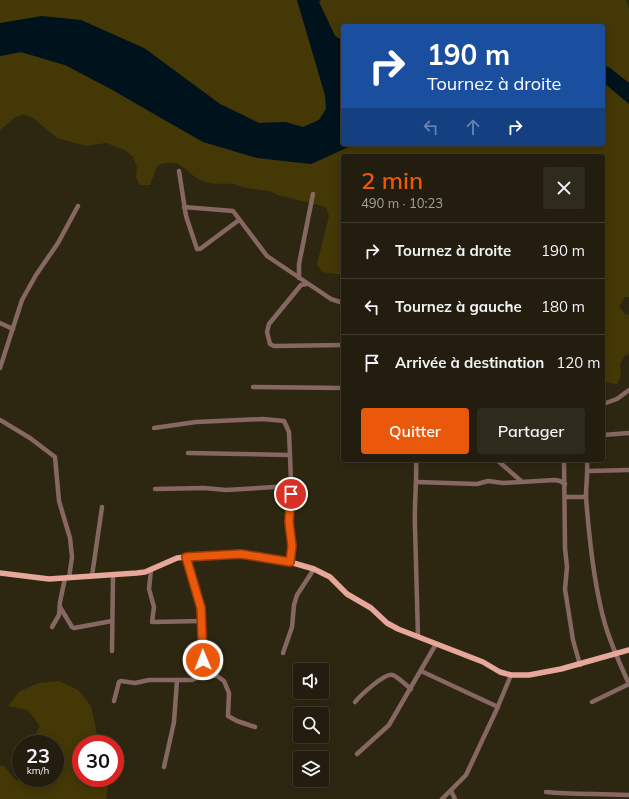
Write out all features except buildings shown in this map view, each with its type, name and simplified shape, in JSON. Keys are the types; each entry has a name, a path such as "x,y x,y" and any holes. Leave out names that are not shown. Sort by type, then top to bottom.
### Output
{"main road":[{"path":"0,573 49,578 67,578 145,572 172,560 186,557 241,554 290,562 314,570 335,580 342,590 371,608 387,623 418,637 483,662 500,672 511,675 529,675 580,665 629,650"}],"street":[{"path":"179,171 184,207 196,248 198,250 239,220"},
{"path":"299,278 299,264 313,194"},
{"path":"0,368 26,294 36,275 58,243 78,206"},
{"path":"184,207 233,211 267,256 331,299 341,302"},
{"path":"308,284 301,285 269,324 267,332 270,344 281,346 341,345"},
{"path":"0,323 13,329"},
{"path":"254,386 341,388"},
{"path":"605,403 617,399 629,390"},
{"path":"0,420 30,438 55,457 59,501 70,538 72,557 59,615 52,627"},
{"path":"154,428 196,422 282,420 286,423 289,432 292,505 289,522 292,546 290,562"},
{"path":"605,436 629,432"},
{"path":"188,453 289,455"},
{"path":"416,462 417,482 415,494 415,527 418,637"},
{"path":"499,462 521,481"},
{"path":"564,462 565,548 567,567 565,589 573,640 580,665"},
{"path":"586,462 588,471 586,495 598,590 605,624 615,655 629,684 592,702"},
{"path":"588,471 629,470"},
{"path":"417,482 477,484 488,481 503,483 521,481 560,481 565,484"},
{"path":"155,489 204,488 233,490 291,486"},
{"path":"565,497 584,497 586,495"},
{"path":"92,576 102,507"},
{"path":"186,557 200,603 202,621 203,675"},
{"path":"151,570 149,589 154,607 152,622 202,621"},
{"path":"283,653 292,627 294,604 297,595 314,570"},
{"path":"112,651 113,574"},
{"path":"60,607 74,628 112,621"},
{"path":"357,754 384,731 411,689 436,644"},
{"path":"421,671 498,707"},
{"path":"114,701 120,681 135,683 149,680 192,680 203,675 217,676 227,686 229,699 228,713 230,717 255,727"},
{"path":"355,702 363,692 387,675 393,675 411,689"},
{"path":"442,799 466,775 498,707 511,675"},
{"path":"164,767 174,722 177,680"},
{"path":"451,791 455,799"},
{"path":"546,792 572,797 596,793 629,795"}],"shaded area":[{"path":"0,0 297,0 325,95 326,109 319,120 303,127 285,122 259,123 220,104 144,48 6,22 0,23"},
{"path":"321,0 626,0 629,9 629,83 605,66 605,24 341,24 341,40 335,36 319,2"},
{"path":"21,52 65,65 109,88 203,142 311,164 351,146 605,146 605,84 629,104 629,297 625,297 619,306 625,314 629,315 629,354 625,355 620,364 621,375 617,384 605,382 605,154 341,154 341,275 322,272 317,264 329,216 326,207 267,191 246,188 234,184 206,182 193,176 178,164 172,163 165,163 157,166 150,185 140,185 136,177 137,167 133,157 125,150 106,143 86,146 57,138 33,118 24,114 14,118 0,130 0,56"},
{"path":"59,681 78,690 91,706 97,735 72,735 72,787 108,787 106,799 0,799 0,766 3,765 12,775 12,787 64,787 64,735 34,735 40,726 28,710 8,706 20,691 39,683"}],"water":[{"path":"297,0 321,0 319,2 335,36 341,40 341,146 351,146 311,164 257,158 203,142 109,88 65,65 21,52 0,56 0,23 42,16 81,20 144,48 220,104 259,123 285,122 303,127 319,120 326,109 325,95"},
{"path":"605,66 629,83 629,104 605,84"}],"route":[{"path":"203,660 201,608 186,557 241,554 290,562 292,554 292,540 289,522 292,505 291,494"}]}
